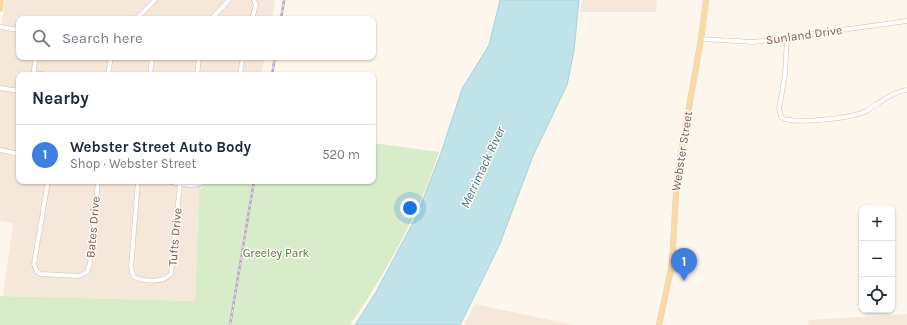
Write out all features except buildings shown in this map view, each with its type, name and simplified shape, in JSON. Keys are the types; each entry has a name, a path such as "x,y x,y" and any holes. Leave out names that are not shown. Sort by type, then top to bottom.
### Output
{"main road":[{"path":"0,9 1,0"},
{"name":"Webster Street","path":"659,325 674,252 677,175 701,39 706,0"}],"street":[{"path":"141,16 156,0"},
{"path":"214,16 229,0"},
{"path":"253,16 256,5 254,0"},
{"name":"Sunland Drive","path":"701,39 744,43 907,21"},
{"path":"0,27 16,30"},
{"path":"787,38 785,75 780,109 782,118 790,120 850,117 896,93 907,90"},
{"path":"33,72 35,60"},
{"path":"108,72 110,60"},
{"path":"150,72 152,60"},
{"path":"197,72 199,60"},
{"path":"240,72 242,60"},
{"path":"0,88 16,91"},
{"path":"0,150 16,153"},
{"name":"Bates Drive","path":"47,184 34,264 37,272 41,274 79,276 87,272 90,264 98,184"},
{"name":"Tufts Drive","path":"138,184 131,268 134,277 142,280 164,279 171,274 178,184"}],"shaded area":[{"path":"5,0 275,0 272,16 16,16 16,60 264,60 262,72 16,72 16,184 205,184 199,191 195,301 3,296 13,223 0,221 0,36"},
{"path":"582,0 657,0 656,12 580,12"},
{"path":"475,304 574,325 464,325"},
{"path":"907,314 907,325 808,325 809,320"}],"green space":[{"name":"Greeley Park","path":"376,143 439,152 422,198 401,242 377,284 350,325 0,325 0,296 195,301 199,191 205,184 376,184"}],"water":[{"name":"Merrimack River","path":"500,0 579,0 574,51 567,85 533,156 499,246 460,325 355,325 376,292 416,217 441,153 462,89 489,45"}],"railway":[{"path":"281,16 284,0"},
{"path":"272,72 274,60"},
{"path":"230,325 254,184"}],"place":[{"name":"Webster Street Auto Body","path":"684,281"}]}
